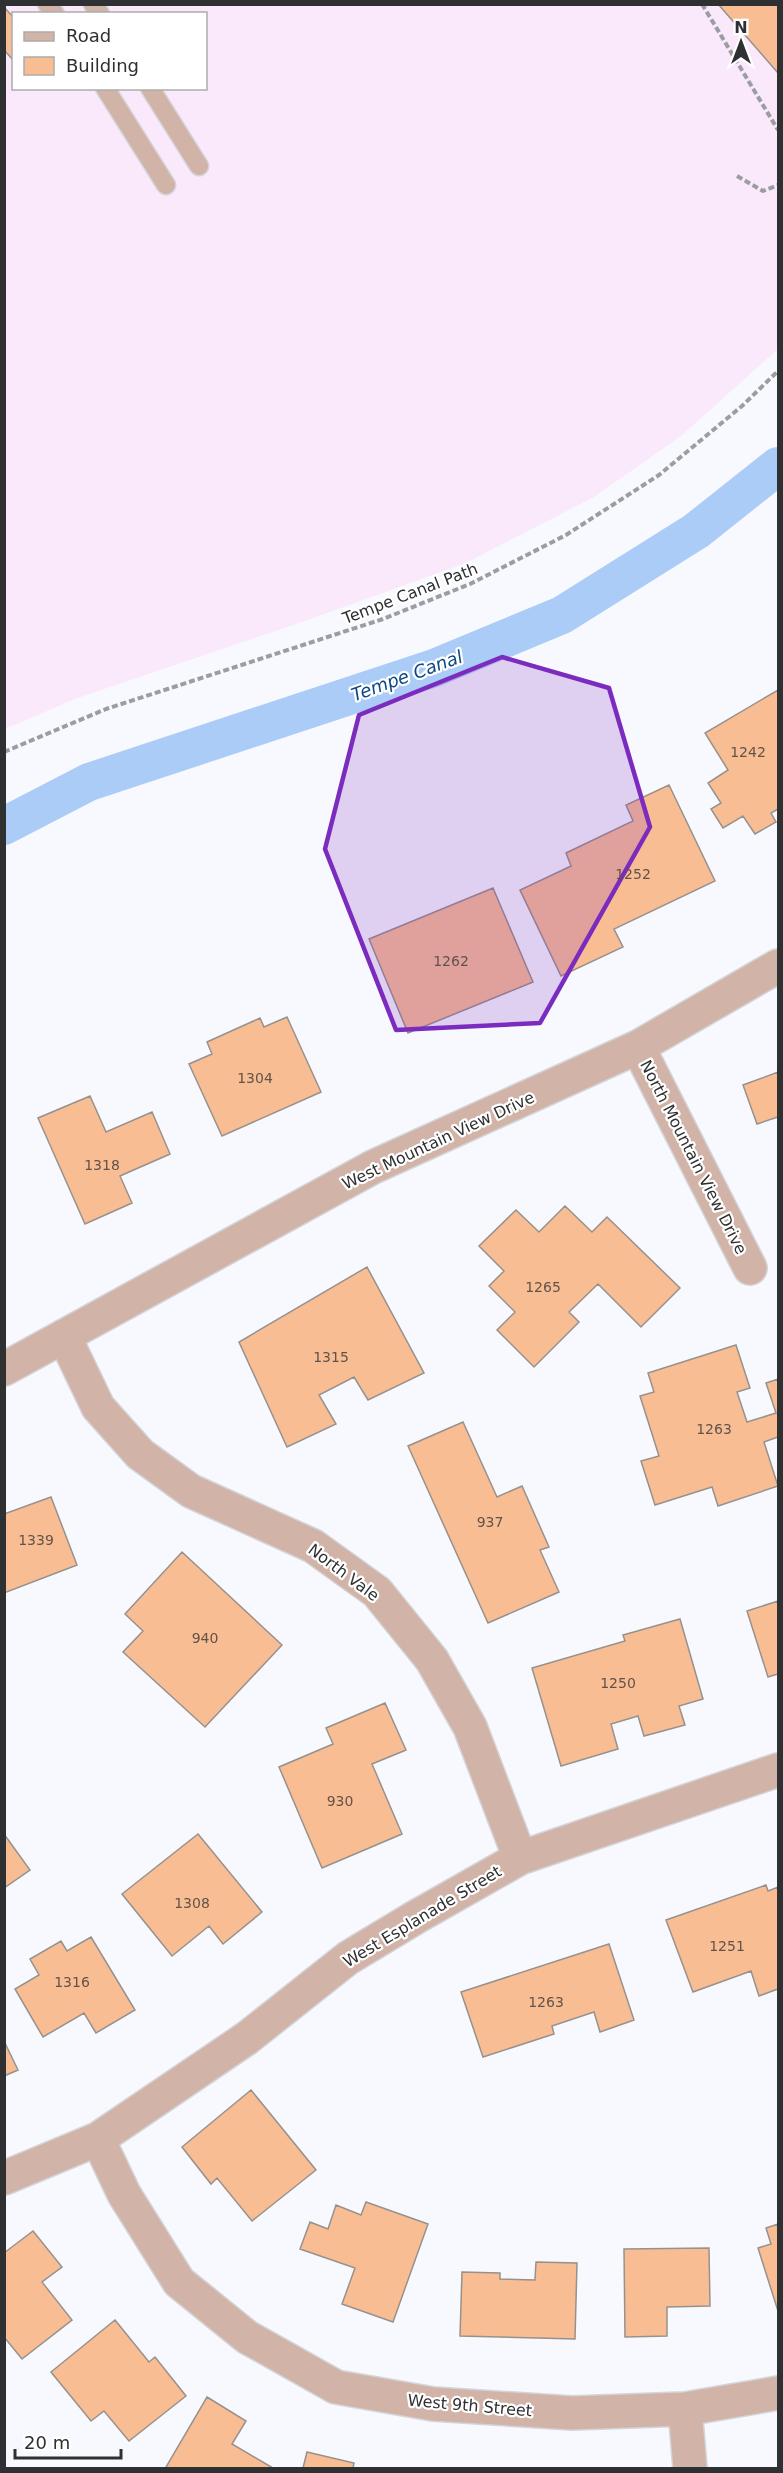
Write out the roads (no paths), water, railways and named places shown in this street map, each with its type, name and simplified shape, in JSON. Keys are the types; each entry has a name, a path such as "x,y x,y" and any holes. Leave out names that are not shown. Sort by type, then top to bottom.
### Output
{"street":[{"name":"West Mountain View Drive","path":"4,1369 373,1167 638,1047 778,966"},
{"name":"North Mountain View Drive","path":"638,1047 750,1268"},
{"name":"North Vale","path":"64,1336 98,1407 140,1454 191,1491 314,1546 377,1592 432,1660 470,1727 520,1858"},
{"name":"West Esplanade Street","path":"4,2178 98,2139 247,2038 348,1958 520,1858 778,1770"},
{"name":"West 9th Street","path":"98,2139 124,2194 179,2282 247,2337 336,2387 433,2404 572,2413 685,2409 778,2393"},
{"path":"685,2409 690,2469"}],"lane":[{"path":"106,90 166,185"},
{"path":"151,90 199,166"}],"waterway":[{"name":"Tempe Canal","path":"4,826 89,782 434,668 562,615 696,531 778,466"}]}
